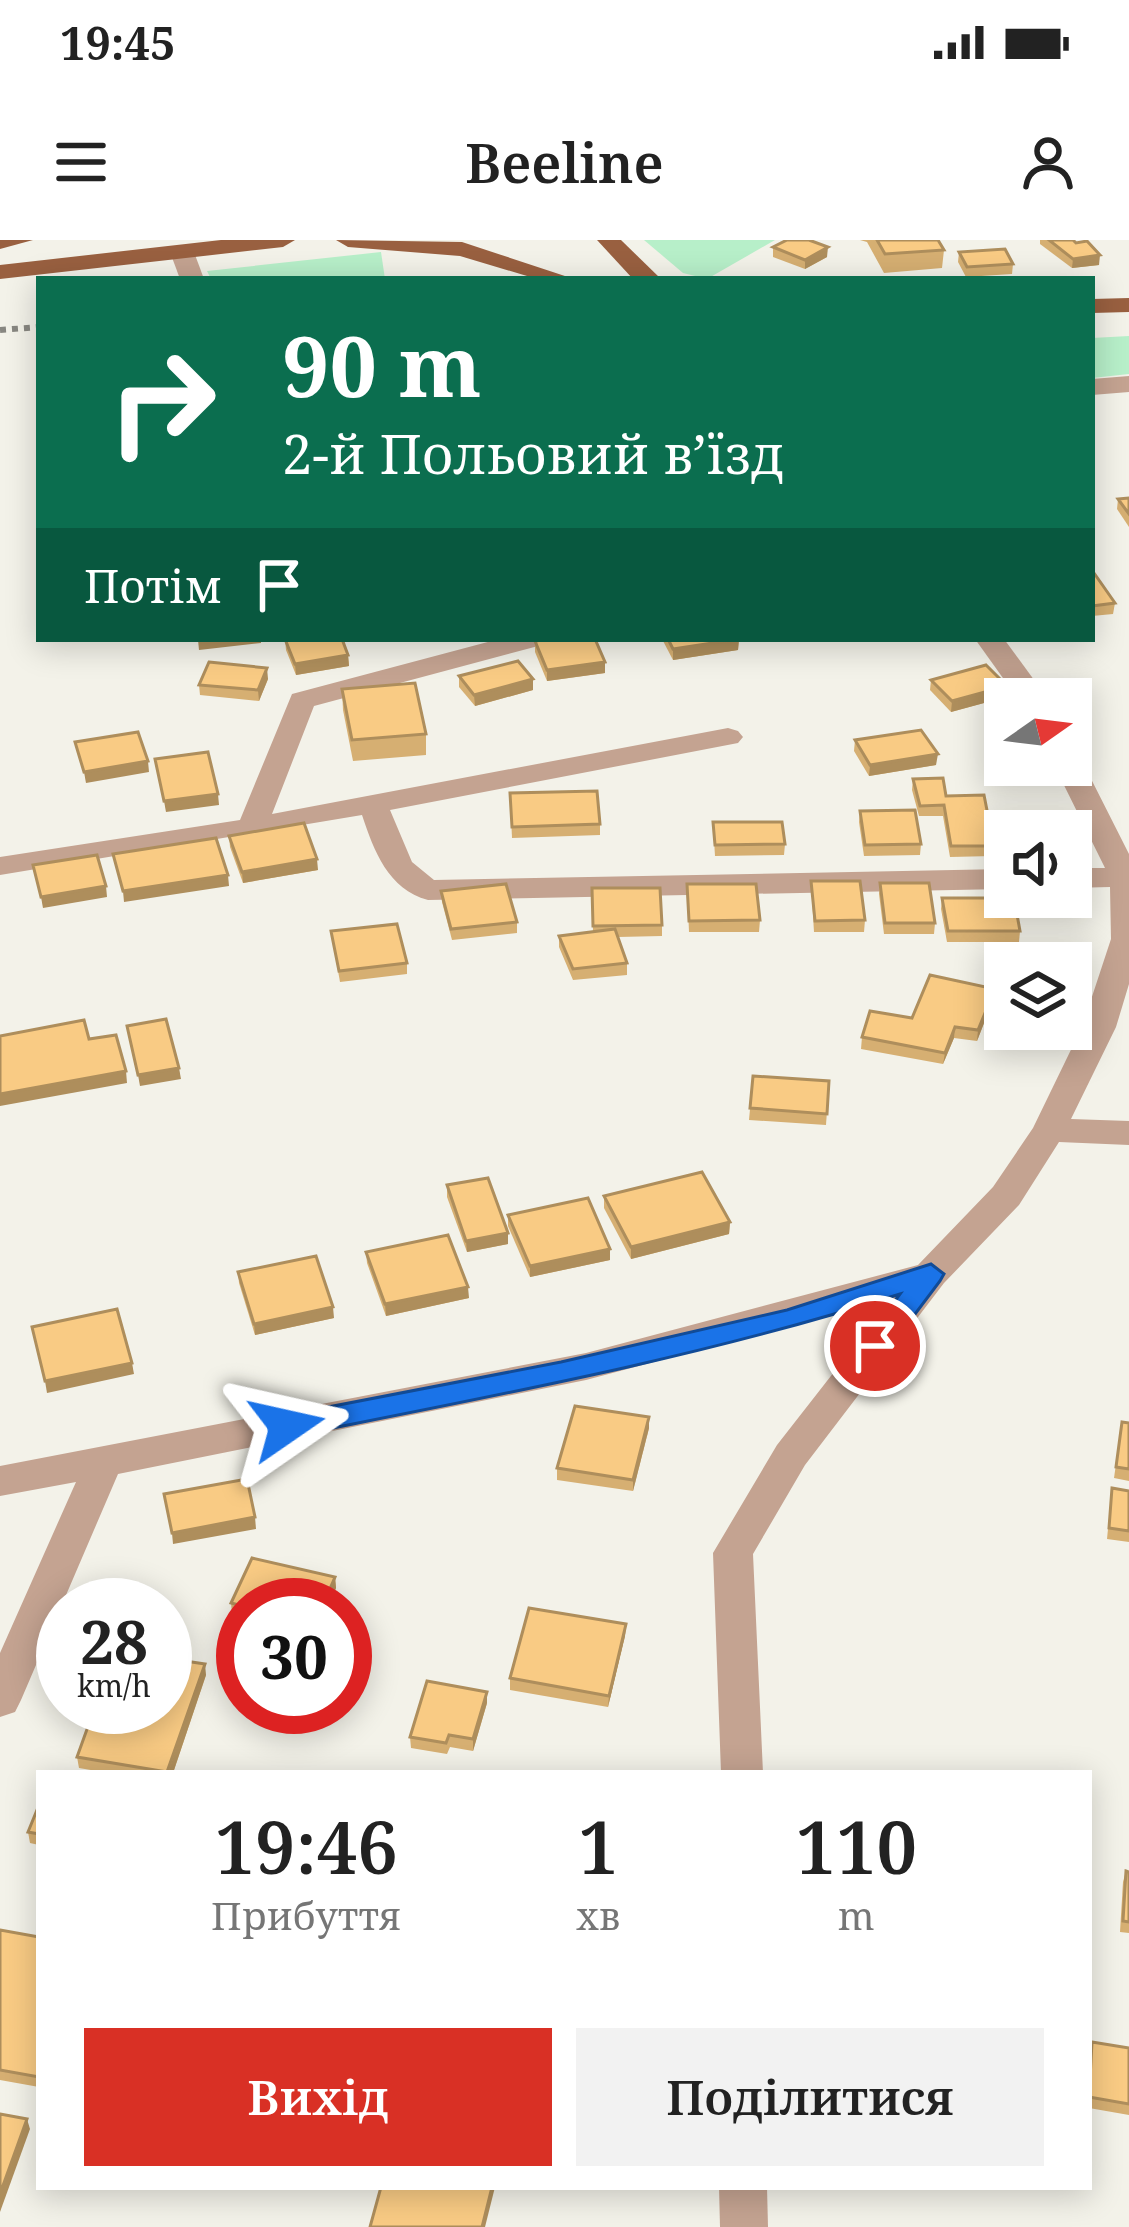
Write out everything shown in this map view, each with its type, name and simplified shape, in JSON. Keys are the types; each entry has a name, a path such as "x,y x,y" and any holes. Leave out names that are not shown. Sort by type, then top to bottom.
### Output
{"main road":[{"path":"0,242 21,240"},
{"path":"0,272 283,240"},
{"path":"348,240 461,249 552,276"},
{"path":"609,240 628,265 644,276"},
{"path":"1095,306 1129,304"}],"street":[{"path":"182,252 191,276"},
{"path":"1095,387 1129,384"},
{"path":"252,827 302,700 521,642"},
{"path":"991,642 1018,678"},
{"path":"0,866 252,827 728,737"},
{"path":"742,1770 734,1552 791,1455 931,1274 1006,1196 1049,1130 1100,1027 1127,939 1125,877 1080,786"},
{"path":"373,805 398,867 408,882 428,890 984,879"},
{"path":"1092,878 1125,877"},
{"path":"1049,1130 1129,1133"},
{"path":"0,1481 561,1372 789,1319 931,1274"},
{"path":"0,1700 104,1462"},
{"path":"742,2190 744,2227"}],"path":[{"path":"0,330 36,327"}],"green space":[{"path":"644,240 775,240 712,276 683,273"},
{"path":"381,252 385,276 210,276 207,271"},
{"path":"1129,336 1129,374 1095,378 1095,338"}],"building":[{"path":"787,240 809,240 828,247 805,260 773,247"},
{"path":"877,240 938,240 944,250 885,254"},
{"path":"1049,240 1087,241 1100,255 1073,259"},
{"path":"1005,249 1013,264 967,267 959,252"},
{"path":"1095,574 1115,603 1095,606"},
{"path":"286,642 343,642 348,655 295,664"},
{"path":"535,642 596,642 605,662 547,670"},
{"path":"670,642 719,642 673,649"},
{"path":"518,661 533,679 474,695 459,676"},
{"path":"209,662 267,668 258,690 199,685"},
{"path":"986,665 999,678 984,678 984,692 952,701 931,680"},
{"path":"415,683 426,734 352,740 342,689"},
{"path":"921,730 938,754 870,765 855,740"},
{"path":"138,732 148,761 84,772 75,742"},
{"path":"208,752 218,794 164,801 155,759"},
{"path":"943,778 946,796 984,795 984,846 951,846 944,805 920,806 913,779"},
{"path":"597,791 600,824 512,827 510,793"},
{"path":"915,810 921,844 865,845 860,811"},
{"path":"713,822 782,822 785,844 715,845"},
{"path":"304,823 317,859 242,872 229,836"},
{"path":"216,838 228,875 123,891 113,854"},
{"path":"97,855 106,886 41,897 33,865"},
{"path":"811,881 860,881 865,920 815,921"},
{"path":"880,883 929,883 935,923 885,923"},
{"path":"506,884 517,922 451,929 441,891"},
{"path":"687,884 756,884 760,920 689,921"},
{"path":"592,888 660,888 662,925 593,926"},
{"path":"942,898 984,898 984,918 1018,918 1020,931 948,931"},
{"path":"397,924 407,963 339,971 331,931"},
{"path":"615,929 627,963 573,969 559,936"},
{"path":"930,975 984,987 984,1016 978,1030 955,1027 945,1053 862,1037 870,1011 912,1018"},
{"path":"166,1019 179,1068 138,1075 127,1026"},
{"path":"84,1020 89,1039 116,1035 126,1071 0,1094 0,1036"},
{"path":"753,1076 829,1081 827,1114 750,1108"},
{"path":"702,1172 730,1222 631,1247 604,1196"},
{"path":"488,1178 508,1233 466,1241 447,1185"},
{"path":"588,1198 610,1249 530,1266 508,1215"},
{"path":"448,1235 468,1287 385,1304 366,1252"},
{"path":"316,1256 333,1307 254,1324 238,1272"},
{"path":"117,1309 132,1363 45,1381 32,1327"},
{"path":"575,1406 649,1417 633,1480 557,1468"},
{"path":"1122,1422 1129,1423 1129,1469 1116,1467"},
{"path":"247,1479 255,1517 172,1533 164,1494"},
{"path":"1112,1488 1129,1491 1129,1531 1109,1528"},
{"path":"252,1558 335,1577 335,1578 243,1578"},
{"path":"529,1608 626,1624 609,1696 510,1678"},
{"path":"192,1662 205,1664 192,1701"},
{"path":"427,1681 487,1692 473,1739 449,1735 446,1743 410,1737"},
{"path":"85,1734 180,1734 168,1770 77,1757"},
{"path":"1129,1872 1129,1922 1123,1921"},
{"path":"0,1930 36,1936 36,2076 0,2070"},
{"path":"1092,2042 1129,2048 1129,2104 1092,2098"},
{"path":"0,2114 27,2119 0,2194"},
{"path":"380,2190 491,2190 482,2227 370,2227"}],"route":[{"path":"287,1426 561,1372 789,1319 931,1274 875,1346"}]}
